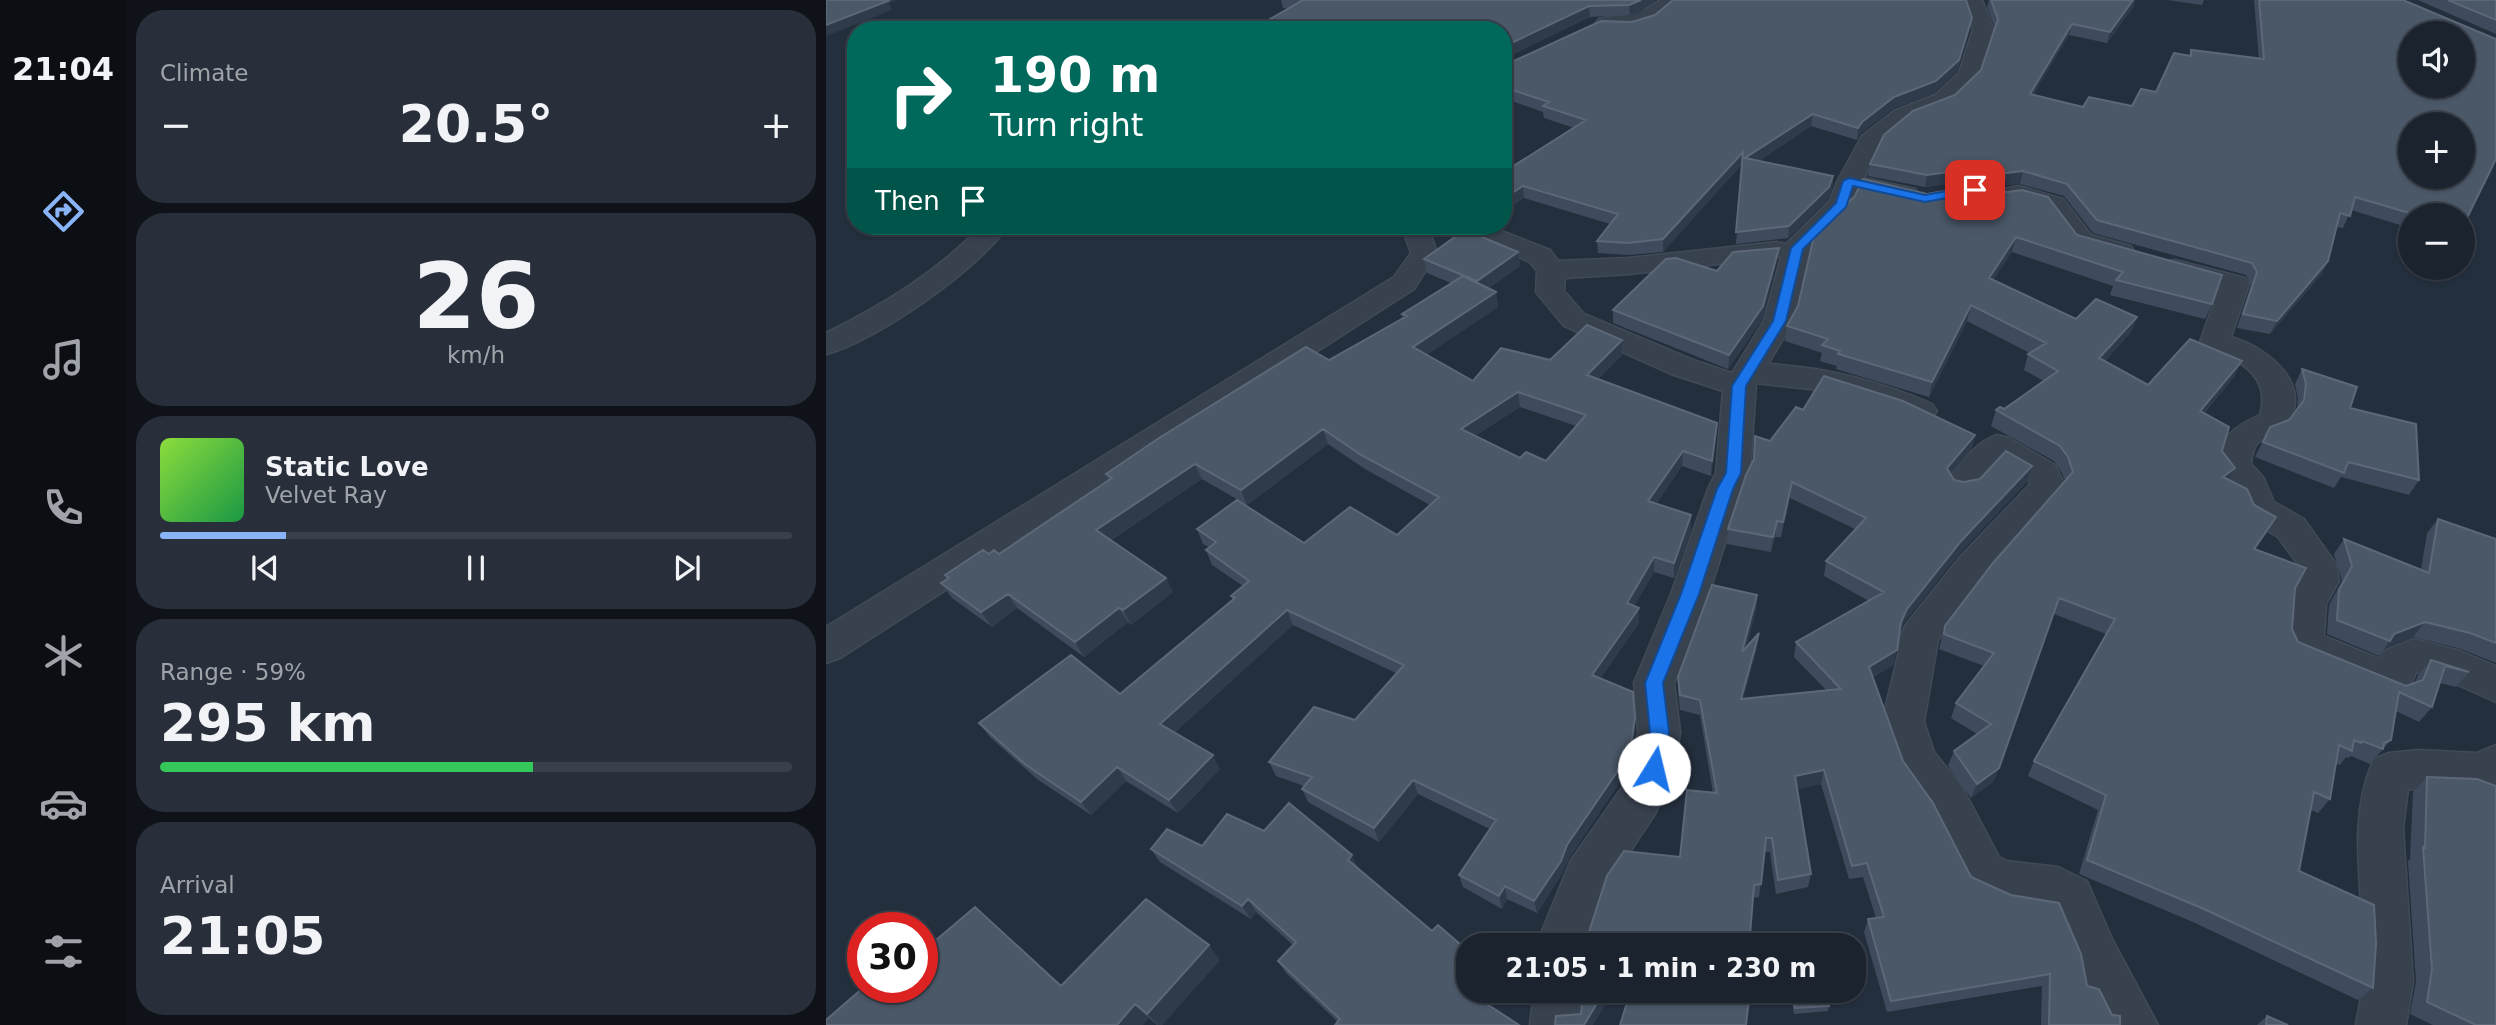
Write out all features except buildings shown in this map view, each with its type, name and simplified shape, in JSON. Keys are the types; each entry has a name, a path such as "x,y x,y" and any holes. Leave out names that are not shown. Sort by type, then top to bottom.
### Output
{"street":[{"path":"1586,29 1598,23 1632,24 1647,19 1672,0"},
{"path":"1566,933 1587,876 1639,800 1654,769 1659,732 1654,683 1690,594 1725,489 1733,473 1744,379 1779,321 1797,248 1842,205 1849,181 1870,141 1902,116 1943,100 1969,75 1983,29 1972,0"},
{"path":"1849,181 1925,198"},
{"path":"1985,192 2004,196 2019,194 2054,204 2082,241 2235,284 2215,342 2255,359 2274,375 2279,396 2278,413 2272,422 2253,427 2246,433 2234,460 2234,467 2251,485 2259,509 2291,528 2318,564 2320,581 2307,604 2304,645 2394,682 2398,662 2414,655 2457,666 2496,685"},
{"path":"826,345 884,315 948,271 986,235"},
{"path":"826,647 1404,283 1424,253 1418,235"},
{"path":"1489,235 1540,256 1551,270 1550,292 1574,320 1682,367 1744,379 1823,377 1894,399 1974,436 2043,473 2048,486 1973,567 1919,637 1919,651 1903,722 1916,761 1946,801 1983,873 2005,883 2058,890 2070,897 2095,956 2133,1025"},
{"path":"1551,270 1629,266 1797,248"},
{"path":"1962,485 1974,436"},
{"path":"2381,1025 2388,982 2381,828 2389,772 2418,769 2485,773 2496,764"},
{"path":"1555,1025 1558,1003"}],"route":[{"path":"1654,769 1659,732 1654,683 1682,607 1690,594 1725,489 1733,473 1739,386 1779,321 1797,248 1842,205 1849,181 1925,198 1975,190"}]}
